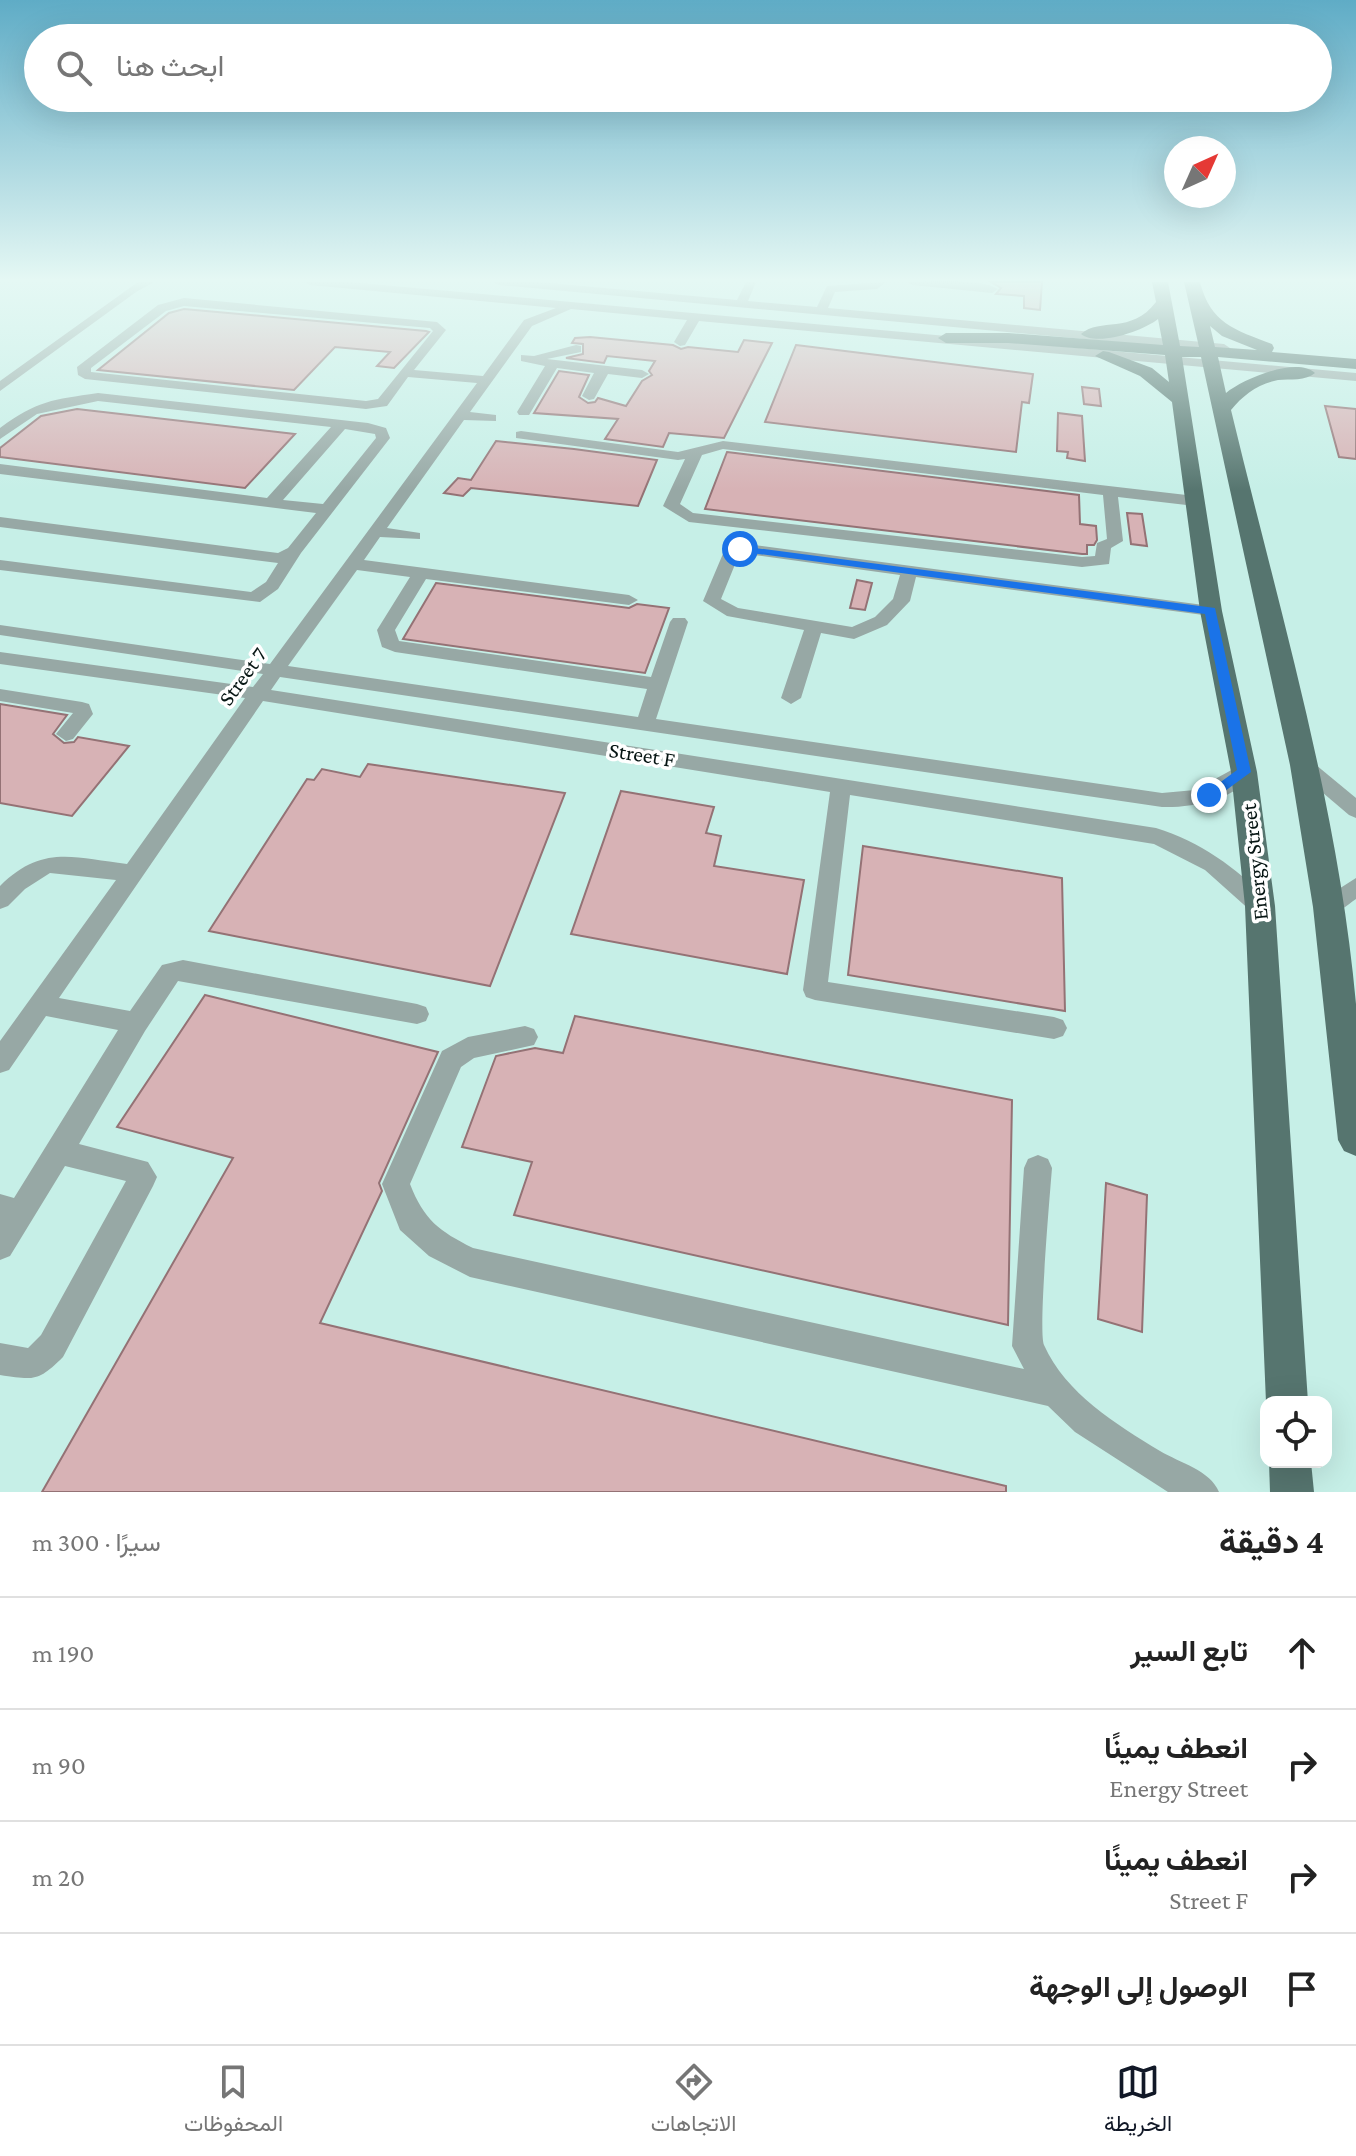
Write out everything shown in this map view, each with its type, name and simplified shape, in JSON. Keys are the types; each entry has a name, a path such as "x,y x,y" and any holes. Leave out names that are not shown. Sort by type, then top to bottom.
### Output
{"main road":[{"path":"1087,352 1146,372 1181,400"},
{"path":"1173,352 1356,362"},
{"path":"1282,352 1289,354"},
{"path":"1190,353 1215,417 1233,449"},
{"name":"Energy Street","path":"1190,353 1181,400 1211,611 1244,772 1260,906 1287,1396"},
{"name":"Energy Street","path":"1190,353 1222,409 1233,449 1303,765 1328,907 1356,1140"},
{"path":"1222,409 1241,387 1253,380 1309,373"},
{"path":"1290,1468 1292,1492"}],"street":[{"path":"0,387 47,352"},
{"path":"102,352 84,367 85,375 366,405 382,403 422,352"},
{"name":"Street 7","path":"0,1062 258,694 507,352"},
{"path":"526,358 561,352"},
{"path":"1083,352 1289,354 1356,362"},
{"path":"1182,352 1309,373 1356,377"},
{"path":"504,356 642,374"},
{"path":"524,412 553,364"},
{"path":"589,396 601,374 599,370"},
{"path":"404,373 487,380"},
{"path":"0,435 32,411 48,405 98,397 342,424 381,431 383,438 294,551 272,585 254,598 0,565"},
{"path":"460,416 491,418"},
{"path":"271,503 342,424"},
{"path":"521,435 678,456 723,445 1195,501"},
{"path":"695,453 671,506 689,517 1082,562 1103,560 1103,546 1115,541 1110,491"},
{"path":"0,469 327,509"},
{"path":"0,522 281,558 294,551"},
{"path":"377,532 414,536"},
{"path":"909,571 901,601 867,630 854,633 733,612 712,601 731,553 754,550 1211,611"},
{"path":"353,564 629,600"},
{"path":"421,573 386,630 388,643 658,684"},
{"path":"645,724 679,622"},
{"path":"791,698 814,627"},
{"name":"Street F","path":"0,630 1162,800 1187,801 1209,795 1244,772"},
{"name":"Street F","path":"0,658 258,694 1156,836 1184,845 1210,859 1260,906"},
{"path":"0,695 82,708 83,714 66,734"},
{"path":"1303,765 1356,810"},
{"path":"841,785 815,990 1054,1028"},
{"path":"0,900 17,883 47,864 133,873"},
{"path":"1328,907 1356,887"},
{"path":"0,1246 10,1210 59,1152 164,978 171,972 183,970 417,1014"},
{"path":"40,1005 136,1023"},
{"path":"525,1037 468,1048 451,1059 396,1184 410,1220 439,1246 470,1262 1056,1392"},
{"path":"0,1359 16,1364 34,1364 52,1346 143,1177 138,1171 59,1152"},
{"path":"1038,1168 1027,1346 1056,1392 1086,1421 1150,1464 1202,1492"}],"building":[{"path":"121,352 331,352 294,390 98,370"},
{"path":"386,352 410,352 394,368 377,366 390,352"},
{"path":"768,352 724,438 669,433 663,447 605,439 618,419 534,413 559,371 589,375 579,397 588,403 598,398 626,406 642,381 652,375 649,371 655,361 607,356 604,363 566,358 583,354"},
{"path":"793,352 850,352 1033,374 1029,403 1022,402 1016,452 765,422"},
{"path":"1082,387 1099,389 1101,406 1084,404"},
{"path":"1325,406 1356,409 1356,459 1339,457"},
{"path":"77,409 295,434 245,488 0,457 0,448 41,416"},
{"path":"1058,413 1082,416 1085,461 1067,458 1068,452 1057,451"},
{"path":"496,441 657,460 638,506 471,488 463,496 444,493 458,478 471,480"},
{"path":"727,452 1079,495 1080,524 1096,526 1097,540 1094,545 1087,545 1087,554 1082,554 705,509"},
{"path":"1127,513 1142,514 1147,546 1131,544"},
{"path":"857,580 872,583 865,610 850,608"},
{"path":"436,583 629,608 637,604 669,608 645,673 403,639"},
{"path":"0,704 67,715 53,734 64,743 74,742 78,737 129,746 72,816 0,803"},
{"path":"368,764 565,793 490,986 209,931 307,779 314,780 322,769 360,777"},
{"path":"621,791 714,807 706,833 721,836 714,866 804,880 787,974 571,934"},
{"path":"863,846 1062,878 1065,1011 848,975"},
{"path":"205,995 438,1052 379,1183 382,1191 320,1323 1006,1486 1006,1492 42,1492 233,1158 117,1127"},
{"path":"575,1016 1012,1100 1008,1325 514,1215 532,1162 462,1147 496,1056 535,1048 563,1053"},
{"path":"1106,1183 1147,1195 1142,1332 1098,1319"}],"route":[{"path":"740,549 1211,611 1244,772 1209,795"}]}
